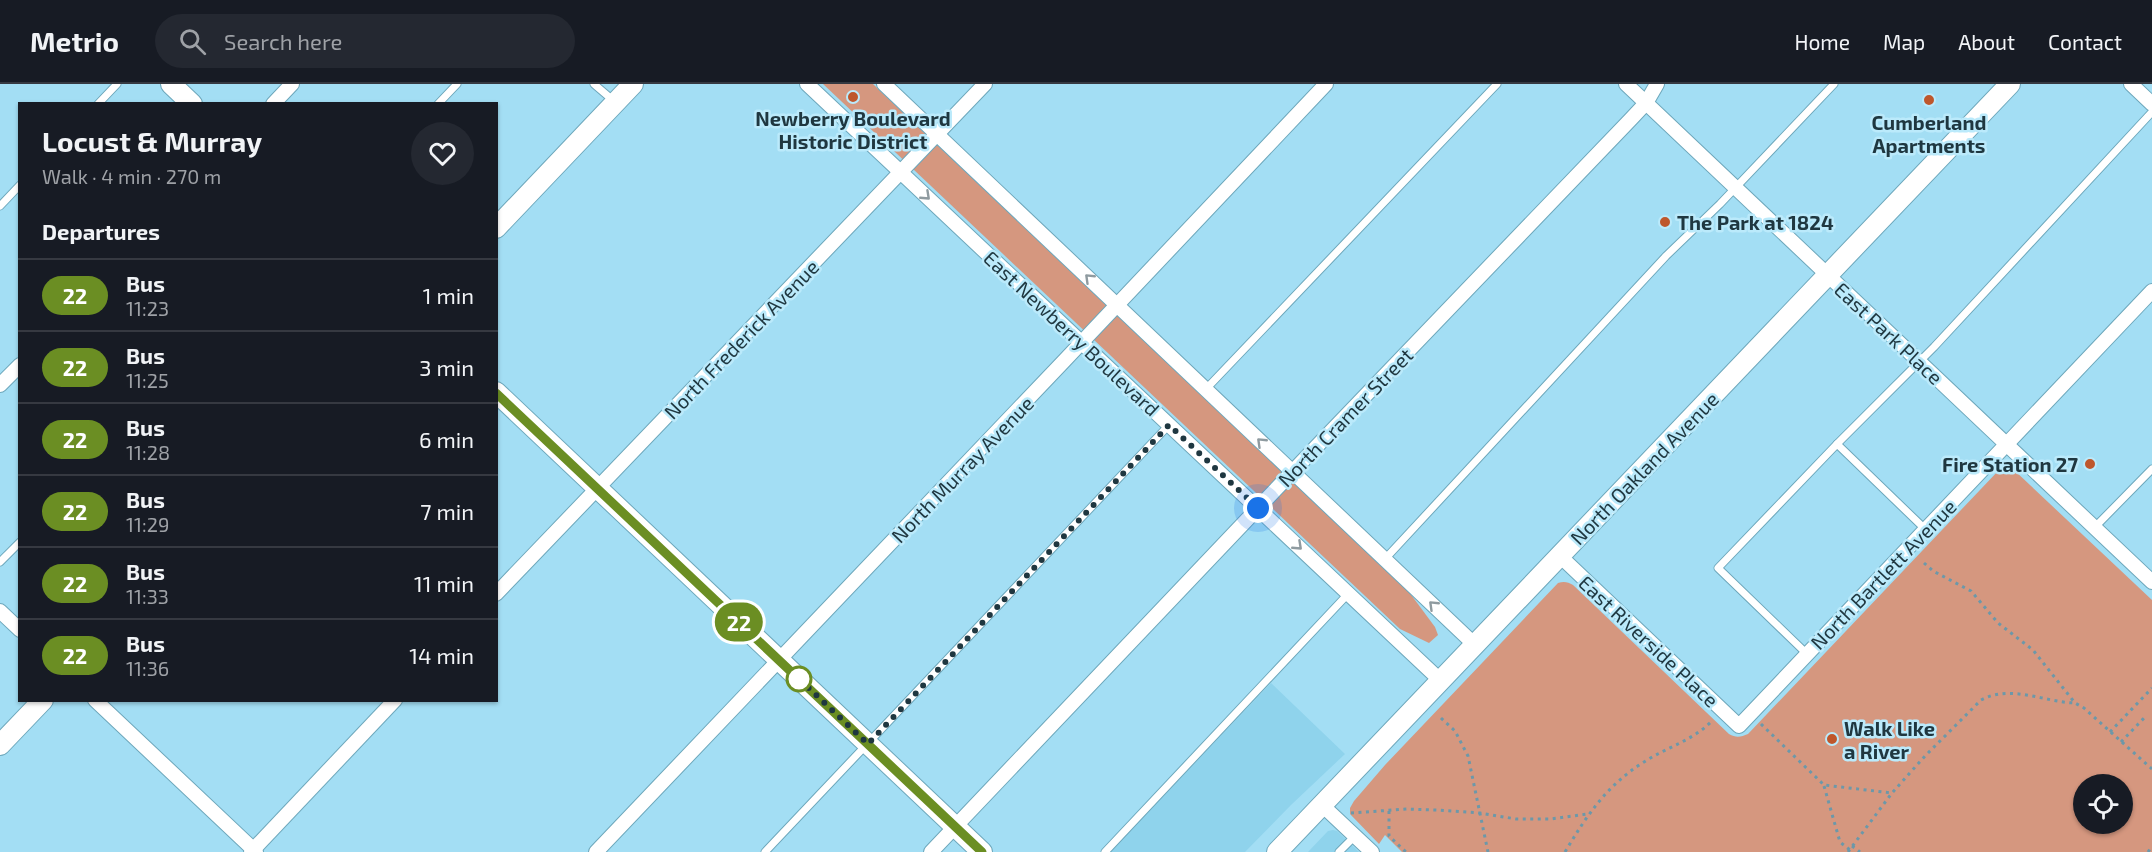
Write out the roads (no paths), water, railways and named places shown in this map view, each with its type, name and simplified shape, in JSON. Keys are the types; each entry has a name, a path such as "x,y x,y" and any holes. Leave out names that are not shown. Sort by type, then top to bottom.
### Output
{"main road":[{"path":"171,84 190,102"},
{"path":"498,226 633,84"},
{"name":"North Oakland Avenue","path":"1278,852 2010,84"},
{"path":"498,394 982,852"},
{"path":"0,745 41,702"}],"street":[{"path":"275,102 292,84"},
{"name":"East Newberry Boulevard","path":"807,84 1441,681"},
{"path":"884,84 1475,645"},
{"name":"North Frederick Avenue","path":"498,592 985,84"},
{"name":"North Murray Avenue","path":"596,852 1326,84"},
{"name":"East Park Place","path":"1626,84 2152,582"},
{"name":"North Cramer Street","path":"931,852 1646,103 1657,84"},
{"path":"2131,84 2152,104"},
{"name":"North Bartlett Avenue","path":"1738,726 2152,291"},
{"path":"0,385 18,367"},
{"name":"East Riverside Place","path":"1560,556 1738,726"},
{"path":"0,611 18,628"},
{"path":"97,702 254,851 393,702"},
{"path":"1322,805 1372,852"}],"lane":[{"path":"100,102 117,84"},
{"path":"440,102 457,84"},
{"path":"594,84 615,102"},
{"path":"1206,389 1497,84"},
{"path":"1385,559 1666,256 1735,188 1834,84"},
{"path":"1807,654 1718,568 1919,361 2152,112"},
{"path":"0,206 18,187"},
{"path":"765,852 1169,425"},
{"path":"1837,444 1925,529"},
{"path":"2095,527 2152,469"},
{"path":"0,562 18,544"},
{"path":"1105,852 1348,594"},
{"path":"1339,852 1355,836"}],"place":[{"name":"Newberry Boulevard Historic District","path":"853,97"},
{"name":"Cumberland Apartments","path":"1929,100"},
{"name":"The Park at 1824","path":"1665,222"},
{"name":"Fire Station 27","path":"2090,464"},
{"name":"Walk Like a River","path":"1832,739"}]}
